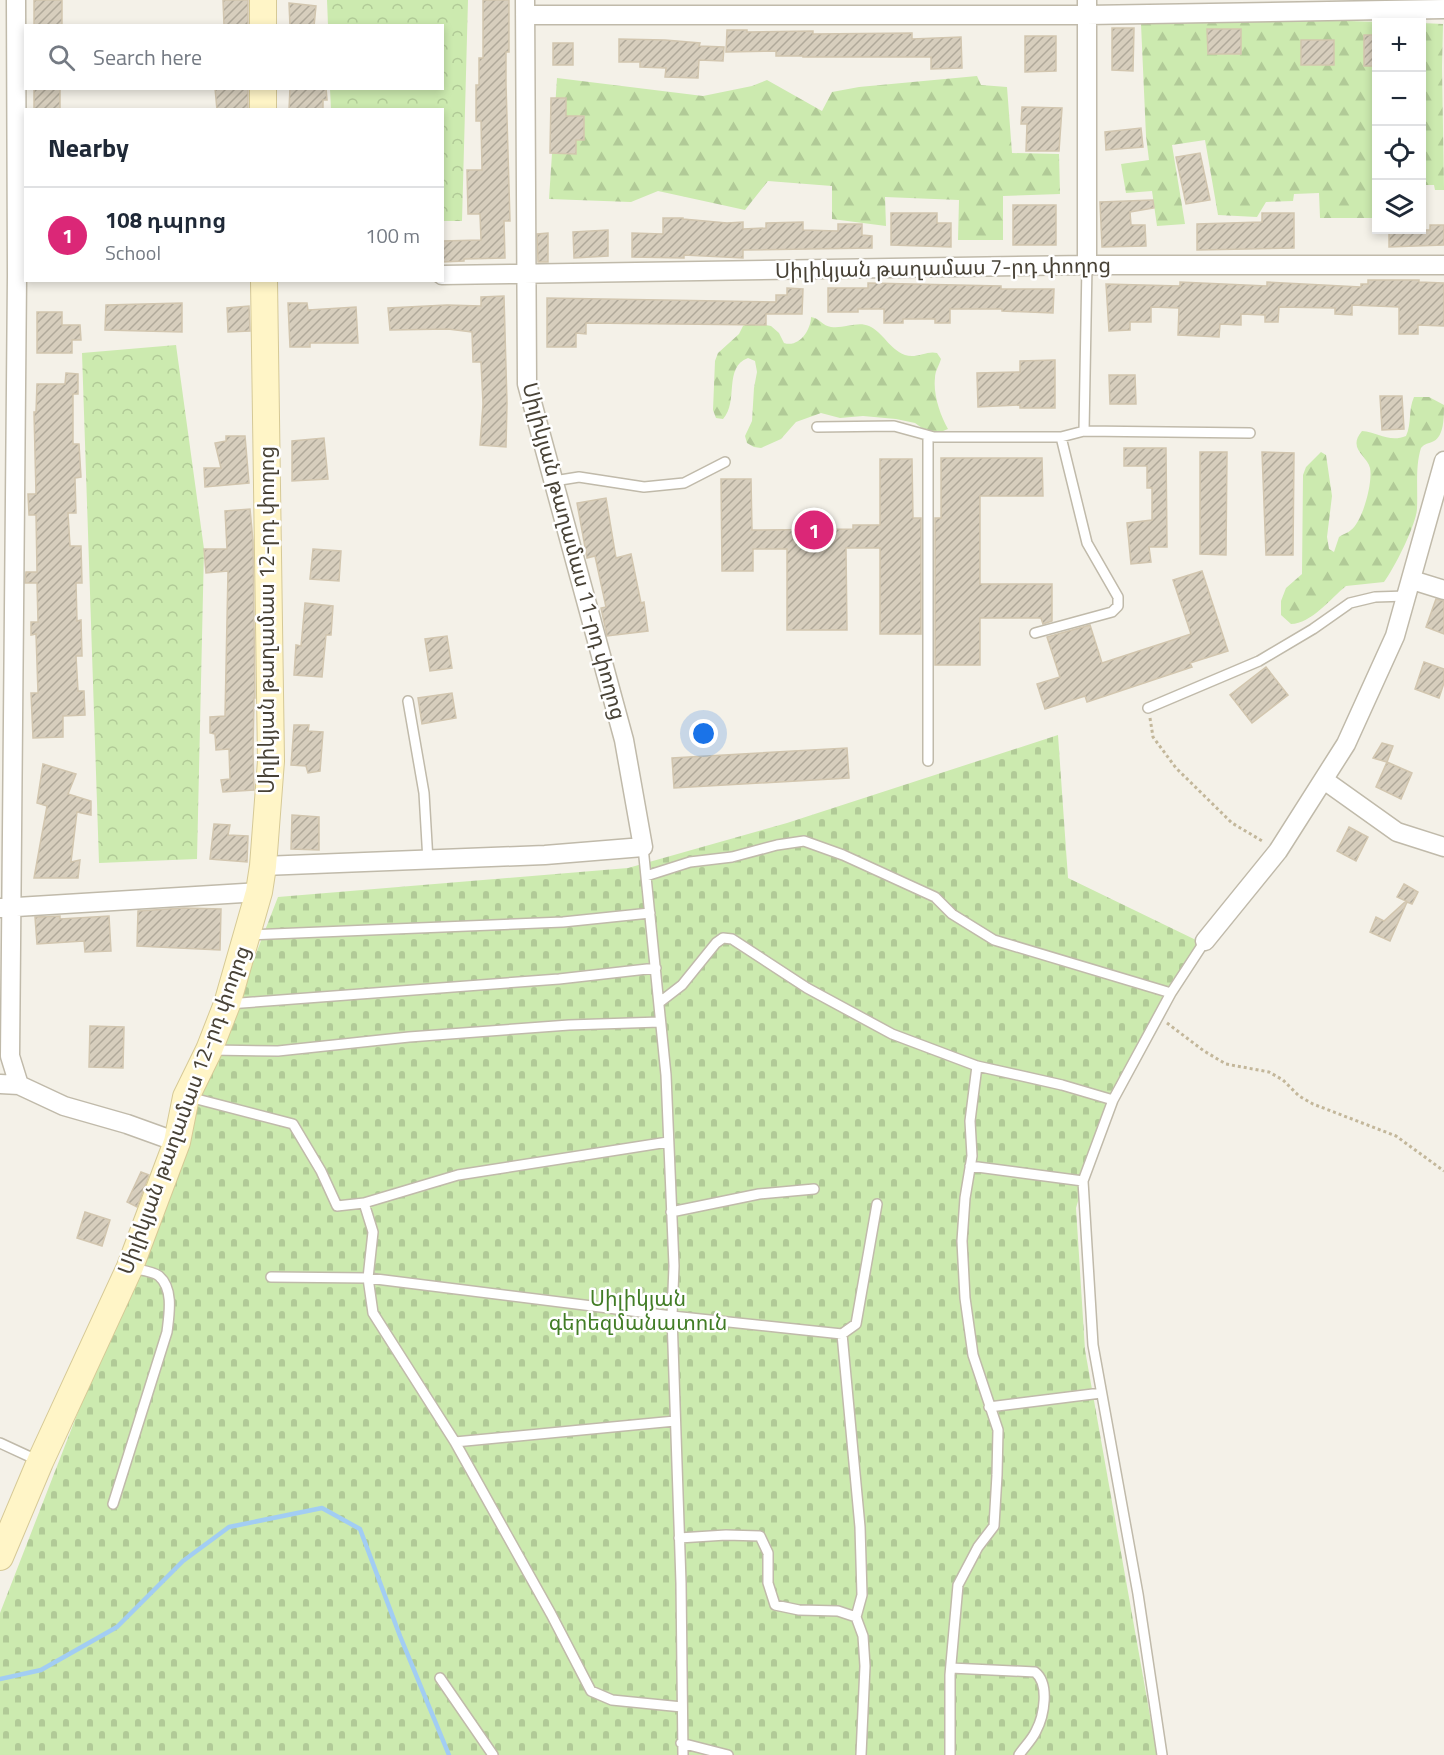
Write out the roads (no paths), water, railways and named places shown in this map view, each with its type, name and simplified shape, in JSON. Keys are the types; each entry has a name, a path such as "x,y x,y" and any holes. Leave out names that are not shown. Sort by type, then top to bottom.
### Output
{"main road":[{"path":"263,0 263,24"},
{"path":"263,90 263,108"},
{"name":"Սիլիկյան թաղամաս 12-րդ փողոց","path":"0,1557 40,1462 130,1267 177,1142 186,1097 209,1050 227,1004 259,892 271,761 264,282"}],"street":[{"path":"16,0 5,908 10,1056 20,1085"},
{"path":"525,7 1444,9"},
{"name":"Սիլիկյան թաղամաս 11-րդ փողոց","path":"525,7 527,384 624,740 644,847"},
{"path":"1087,8 1087,265"},
{"name":"Սիլիկյան թաղամաս 7-րդ փողոց","path":"444,275 1087,265 1444,266"},
{"path":"1205,941 1278,851 1346,744 1395,636 1444,461"},
{"path":"1409,588 1444,590"},
{"path":"1324,780 1397,832 1444,847"},
{"path":"263,866 428,861 644,847"},
{"path":"5,908 259,892"},
{"path":"0,1083 20,1085 64,1106 127,1124 177,1142"}],"lane":[{"path":"1084,432 1087,265"},
{"path":"817,427 894,426 934,437 1061,437 1084,432 1250,434"},
{"path":"928,435 928,761"},
{"path":"1035,633 1113,612 1118,606 1118,597 1088,543 1061,437"},
{"path":"554,481 579,477 644,487 684,483 725,462"},
{"path":"1148,708 1259,661 1313,629 1350,603 1409,588"},
{"path":"408,701 424,794 428,861"},
{"path":"646,876 690,862 732,857 777,845 804,841 843,855 935,897 952,914 994,940 1172,993"},
{"path":"644,847 666,1075 674,1266 672,1316 683,1755"},
{"path":"247,935 563,922 650,913"},
{"path":"660,1002 682,985 716,943 723,938 732,939 807,988 892,1034 977,1066 1062,1085 1113,1100"},
{"path":"1162,1755 1138,1594 1093,1345 1083,1181 1113,1100 1172,993 1205,941"},
{"path":"227,1004 559,979 656,968"},
{"path":"209,1050 278,1051 409,1037 569,1025 660,1022"},
{"path":"950,1755 951,1668 958,1585 978,1547 994,1526 997,1475 998,1430 973,1355 965,1298 962,1241 965,1198 972,1156 970,1121 977,1066"},
{"path":"186,1097 293,1124 321,1171 337,1206 364,1203 458,1175 668,1142"},
{"path":"970,1166 1083,1181"},
{"path":"671,1212 759,1194 814,1189"},
{"path":"364,1203 373,1232 368,1278 373,1313 455,1442 546,1604 591,1691 612,1700 682,1707"},
{"path":"271,1277 368,1278 672,1316 842,1334 856,1324 878,1204"},
{"path":"113,1504 167,1332 170,1310 167,1287 158,1275 130,1267"},
{"path":"842,1334 860,1527 862,1595 856,1617 863,1636 866,1666 861,1755"},
{"path":"989,1407 1101,1393"},
{"path":"455,1442 675,1421"},
{"path":"0,1443 40,1462"},
{"path":"679,1538 726,1535 760,1536 768,1553 768,1583 775,1605 799,1610 838,1611 856,1617"},
{"path":"951,1668 1035,1672 1041,1677 1044,1686 1043,1707 1036,1731 1019,1755"},
{"path":"440,1678 493,1755"},
{"path":"681,1743 728,1755"}],"waterway":[{"path":"0,1679 41,1670 117,1627 183,1561 229,1527 322,1508 360,1529 400,1636 449,1755"}],"place":[{"name":"108 դպրոց","path":"814,530"}],"park label":[{"name":"Սիլիկյան գերեզմանատուն","path":"638,1311"}]}
